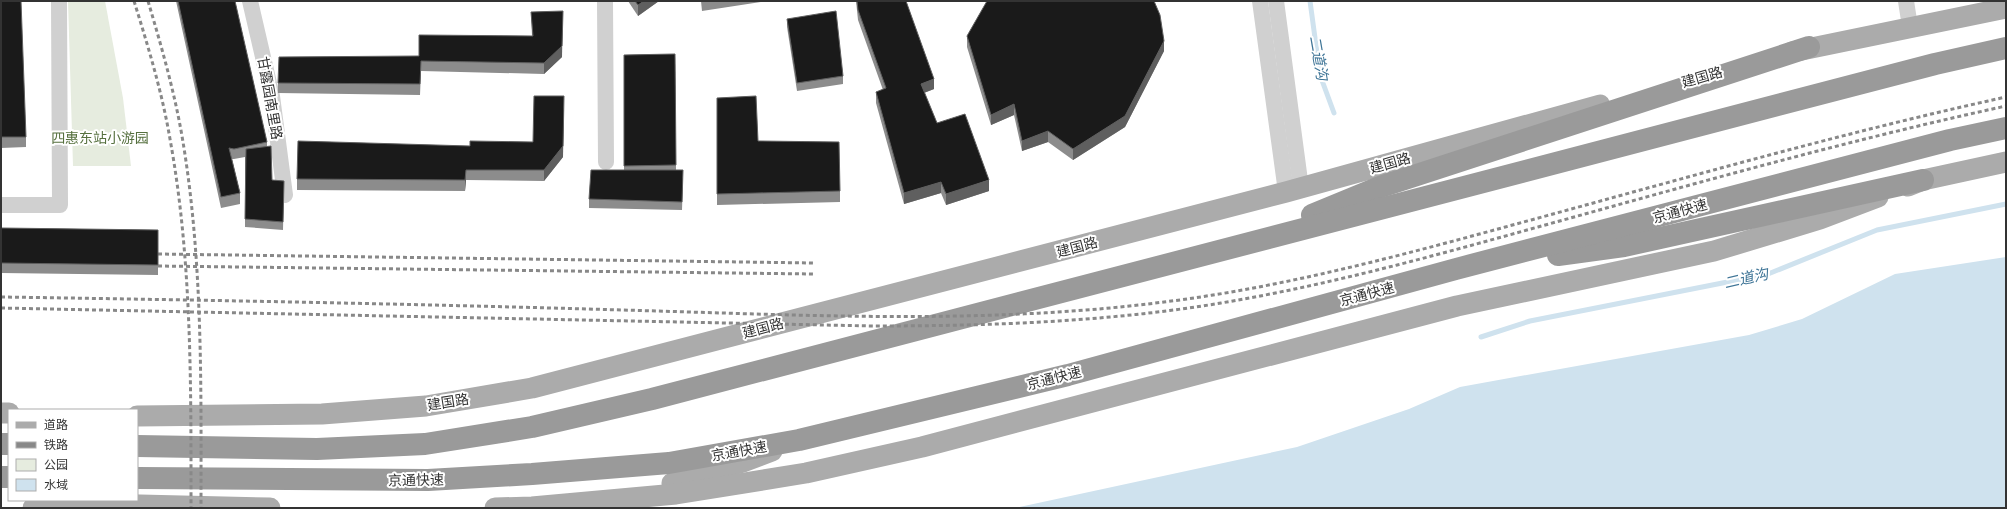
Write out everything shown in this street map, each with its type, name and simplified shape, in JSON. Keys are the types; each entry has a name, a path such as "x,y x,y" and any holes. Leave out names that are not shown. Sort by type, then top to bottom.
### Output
{"highway":[{"path":"1232,247 1380,187 1809,47"},
{"path":"138,446 317,449 418,444 532,427 652,399 1935,64 2006,48"},
{"name":"京通快速","path":"138,478 428,480 532,474 669,463 799,440 1068,375 1456,269 1950,140 2006,128"},
{"path":"1456,269 1624,246 1923,180"}],"main road":[{"name":"建国路","path":"138,416 322,414 419,407 532,388 1294,190 1809,47 2006,8"},
{"path":"495,508 532,507 676,494 806,473 922,447 1457,306 1714,251 1820,219 1923,180 2006,162"},
{"path":"624,498 743,462 799,440"},
{"path":"33,508 98,504 270,508"}],"street":[{"path":"1,205 60,205 59,1"},
{"name":"甘露园南里路","path":"250,1 272,96 285,195"},
{"path":"605,1 606,162"},
{"path":"1260,1 1294,190"},
{"path":"1276,1 1294,190"},
{"path":"1906,1 1910,27"}],"green space":[{"name":"四惠东站小游园","path":"68,1 105,1 123,98 131,166 73,166"}],"water":[{"path":"2006,257 2006,508 1015,508 1297,447 1409,409 1460,387 1749,335 1802,319 1895,274"}],"building":[{"path":"1,1 21,1 26,137 1,137"},
{"path":"178,1 235,1 267,142 234,149 229,148 240,193 221,197"},
{"path":"635,1 644,1 638,5"},
{"path":"857,1 906,1 934,79 921,84 937,123 965,114 989,180 946,194 941,182 904,193 876,92 886,88 858,10"},
{"path":"987,1 1154,1 1160,15 1164,41 1125,116 1073,149 1048,131 1022,141 1014,104 991,115 967,36"},
{"path":"563,11 562,46 544,63 421,61 420,84 278,83 279,57 419,56 419,35 533,36 531,12"},
{"path":"836,11 843,76 797,83 787,19"},
{"path":"675,54 676,165 624,166 624,55"},
{"path":"534,96 564,96 563,146 544,170 466,170 465,180 297,179 298,141 470,146 470,141 533,142"},
{"path":"756,96 758,141 839,142 840,191 717,194 717,98"},
{"path":"271,146 272,180 284,181 283,222 245,219 246,149"},
{"path":"591,170 683,170 682,202 589,199"},
{"path":"1,228 158,230 158,265 1,263"}],"waterway":[{"name":"二道沟","path":"1310,1 1320,75 1334,113"},
{"name":"二道沟","path":"1481,337 1530,321 1768,274 1877,230 2006,204"}],"railway":[{"path":"134,1 154,69 167,121 183,230 189,323 191,508"},
{"path":"148,1 167,68 179,119 189,182 194,229 201,368 201,508"},
{"path":"1,297 390,304 826,316 961,316 1029,314 1096,309 1212,295 1307,277 1401,255 1889,124 2006,97"},
{"path":"1,308 873,326 1004,324 1135,315 1221,303 1341,279 1459,249 1830,148 2006,106"},
{"path":"158,254 814,263"},
{"path":"158,266 813,274"}]}
